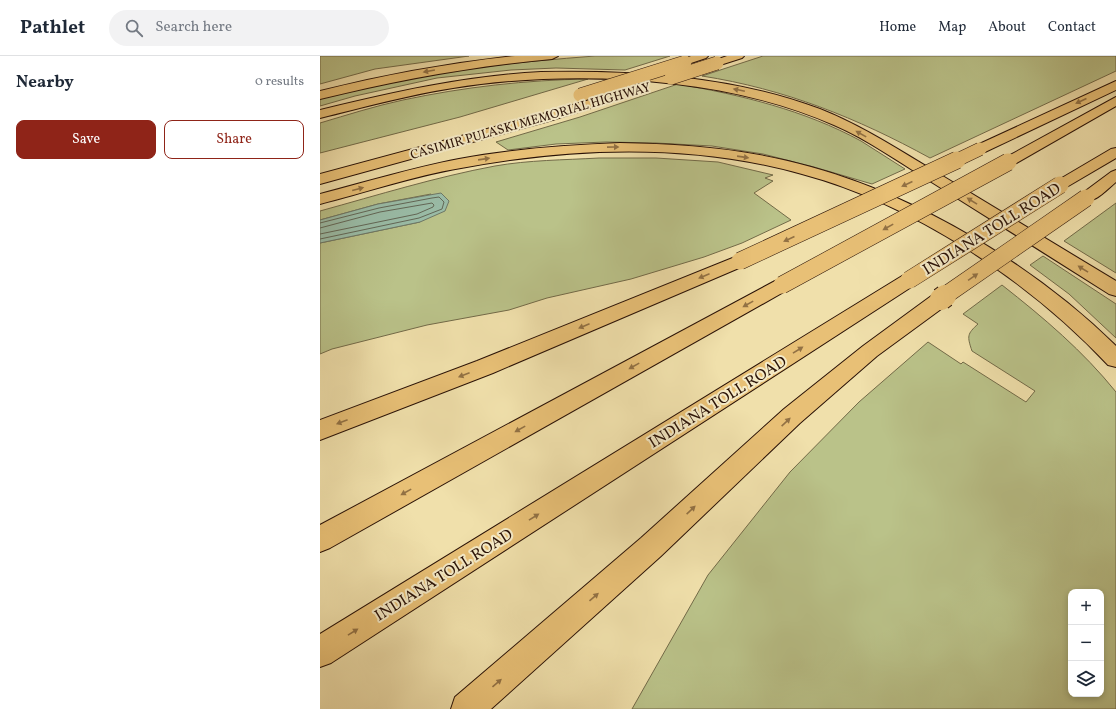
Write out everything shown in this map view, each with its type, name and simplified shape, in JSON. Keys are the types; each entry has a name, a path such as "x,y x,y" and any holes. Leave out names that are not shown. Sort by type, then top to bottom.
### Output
{"highway":[{"path":"320,95 386,78 433,70 479,63 552,56"},
{"name":"CASIMIR PULASKI MEMORIAL HIGHWAY","path":"386,147 580,94 702,56"},
{"name":"CASIMIR PULASKI MEMORIAL HIGHWAY","path":"320,179 544,118 738,56"},
{"path":"320,114 409,92 456,83 502,78 588,75 650,78 741,90 792,105 841,123 891,151 1116,290"},
{"path":"320,430 485,367 740,261 1116,85"},
{"path":"320,539 1008,162 1116,101"},
{"path":"320,199 478,160 543,151 592,147 642,147 693,150 750,158 802,169 852,185 919,215 1010,268 1055,301 1116,359"},
{"name":"INDIANA TOLL ROAD","path":"320,652 1060,185 1116,152"},
{"path":"467,709 651,547 792,416 870,351 1086,198 1116,175"}],"green space":[{"path":"320,56 469,56 375,69 320,84"},
{"path":"595,56 670,56 625,70 556,68 511,70 437,78 355,96 320,106 320,99 380,84 421,76 496,65"},
{"path":"763,56 1116,56 1116,71 930,158 875,130 820,107 762,89 702,76"},
{"path":"588,79 460,117 320,153 320,123 393,102 472,88 542,81"},
{"path":"678,84 725,93 795,112 839,130 861,141 905,169 872,184 763,154 712,146 606,142 556,144 508,150 496,142 580,117"},
{"path":"599,158 656,158 718,162 773,175 765,178 773,181 754,193 791,220 742,243 704,257 631,279 547,298 509,310 427,325 332,349 320,354 320,243 420,222 431,194 378,204 320,220 320,211 473,170 534,161"},
{"path":"1116,203 1116,273 1064,241"},
{"path":"1043,256 1116,304 1116,338 1069,294 1030,265"},
{"path":"1002,285 1077,349 1116,392 1116,709 632,709 708,575 790,472 859,402 928,342 961,364 963,362 1026,402 1035,391 972,351 969,336 978,324 963,314"}],"water":[{"path":"441,193 449,201 445,211 420,222 320,243 320,220 378,204"}]}
